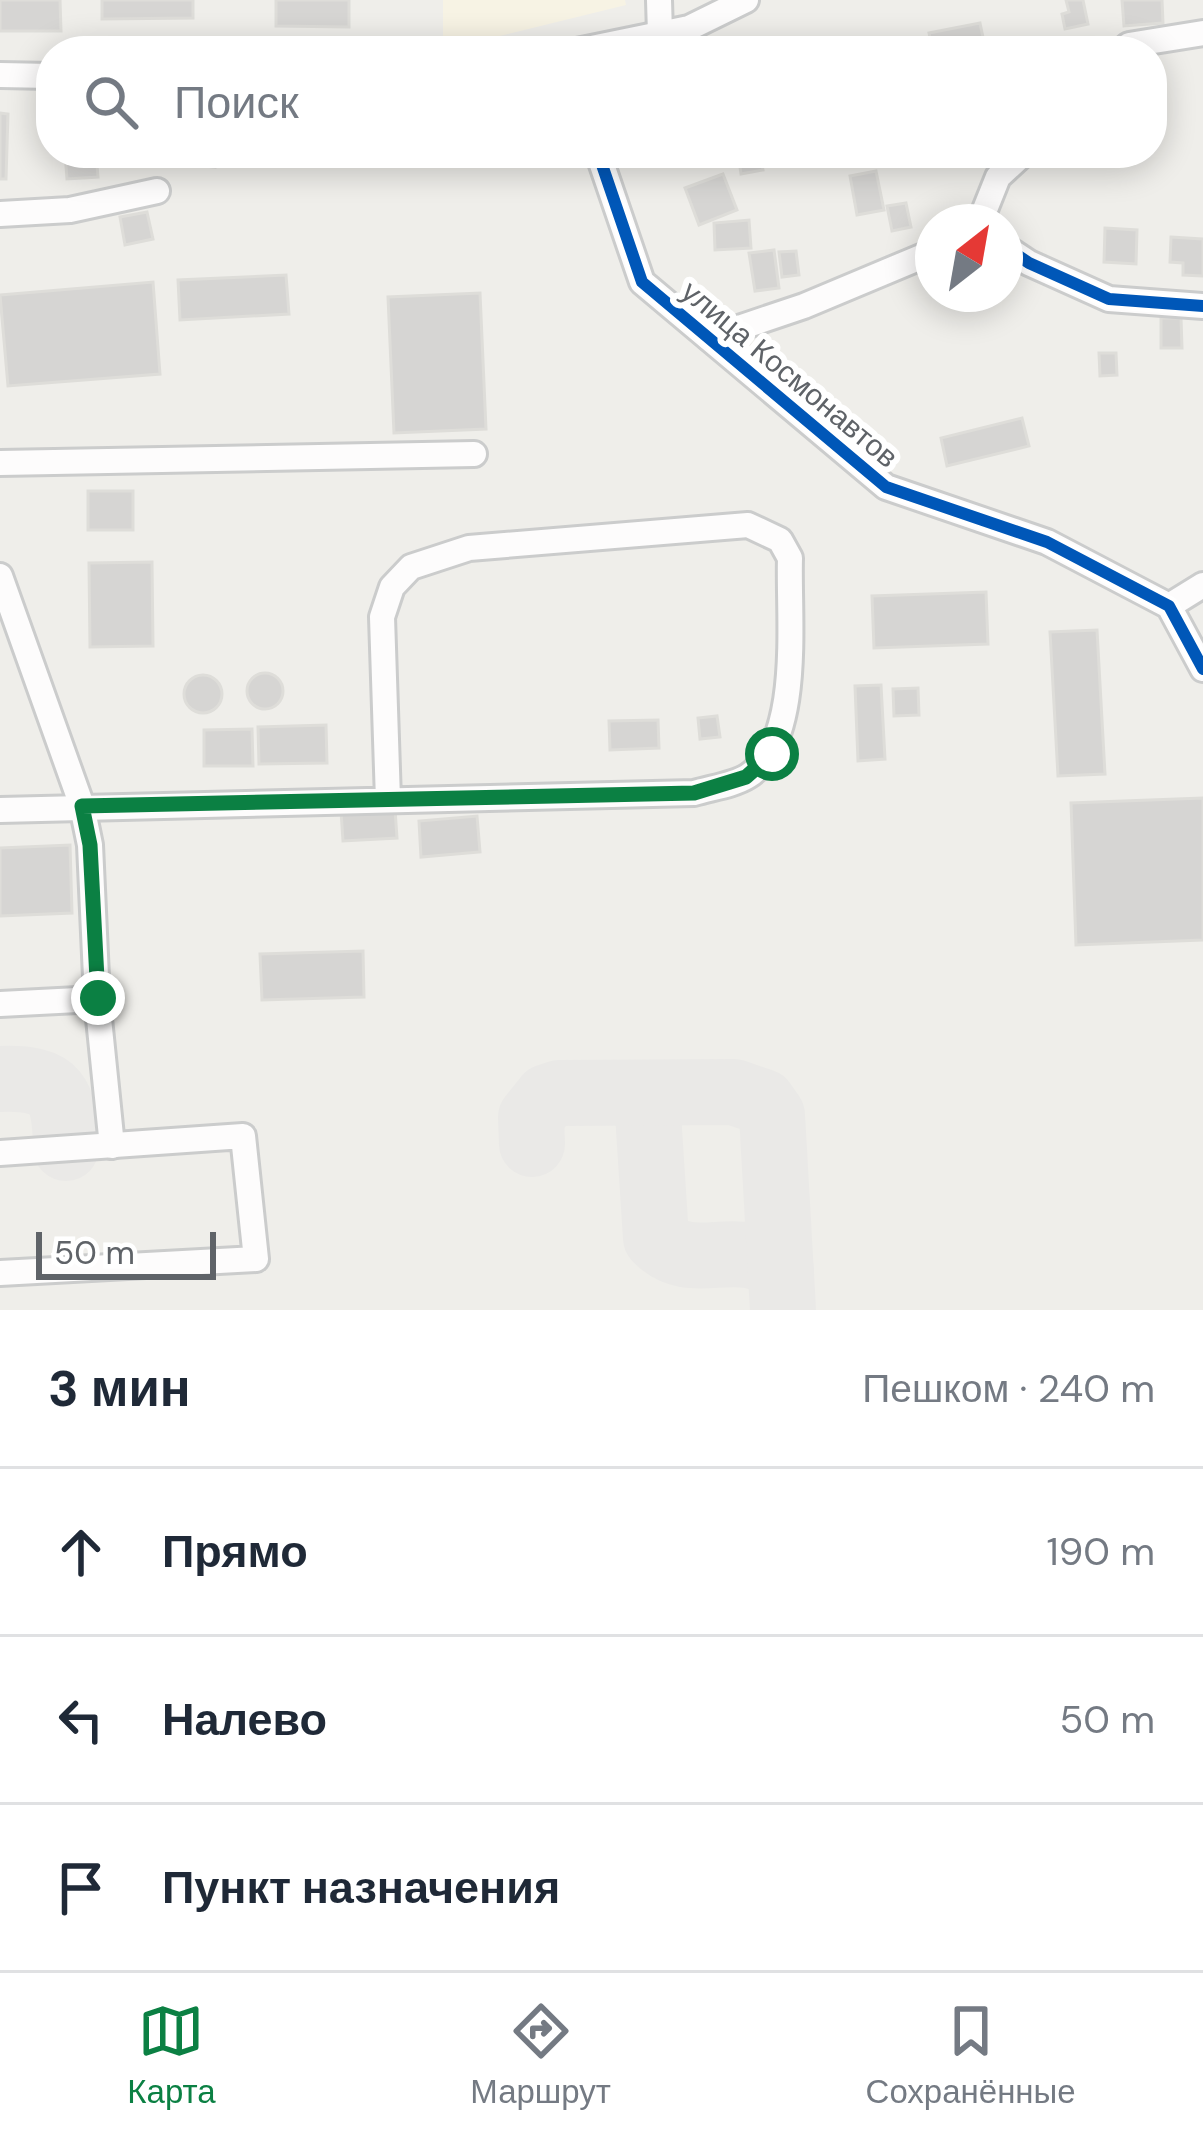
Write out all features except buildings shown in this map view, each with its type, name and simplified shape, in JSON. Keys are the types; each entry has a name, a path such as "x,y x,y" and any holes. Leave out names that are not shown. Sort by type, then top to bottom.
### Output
{"street":[{"path":"659,0 660,34"},
{"path":"650,36 689,28 746,0"},
{"path":"1167,39 1203,33"},
{"path":"0,75 36,76"},
{"name":"улица Космонавтов","path":"603,168 642,282 886,487 1047,542 1168,606"},
{"path":"987,204 998,177 1008,168"},
{"path":"0,214 70,209 157,191"},
{"path":"1023,259 1109,299 1203,306"},
{"path":"709,338 805,306 915,260"},
{"path":"0,463 474,454"},
{"path":"0,810 694,793 746,777 772,754 786,712 790,558 780,539 748,525 469,548 411,567 392,587 382,617 388,800"},
{"path":"0,575 82,806 90,845 112,1146"},
{"path":"1203,585 1168,606 1203,669"},
{"path":"0,1004 98,998"},
{"path":"0,1153 243,1136 256,1259 0,1273"}],"shaded area":[{"path":"443,0 625,0 626,5 500,36 443,36"}],"taxiway":[{"path":"0,1079 35,1081 54,1092 63,1114 66,1148"},
{"path":"532,1144 531,1117 547,1097 559,1093 734,1092 763,1102 772,1115 783,1310"},
{"path":"666,1094 648,1114 656,1238 685,1254 749,1255 781,1271"}],"cycle path":[{"path":"603,168 642,282 886,487 1047,542 1169,606 1203,669"},
{"path":"1023,259 1109,299 1203,306"}],"route":[{"path":"98,998 90,845 82,806 694,793 746,777 772,754"}]}
